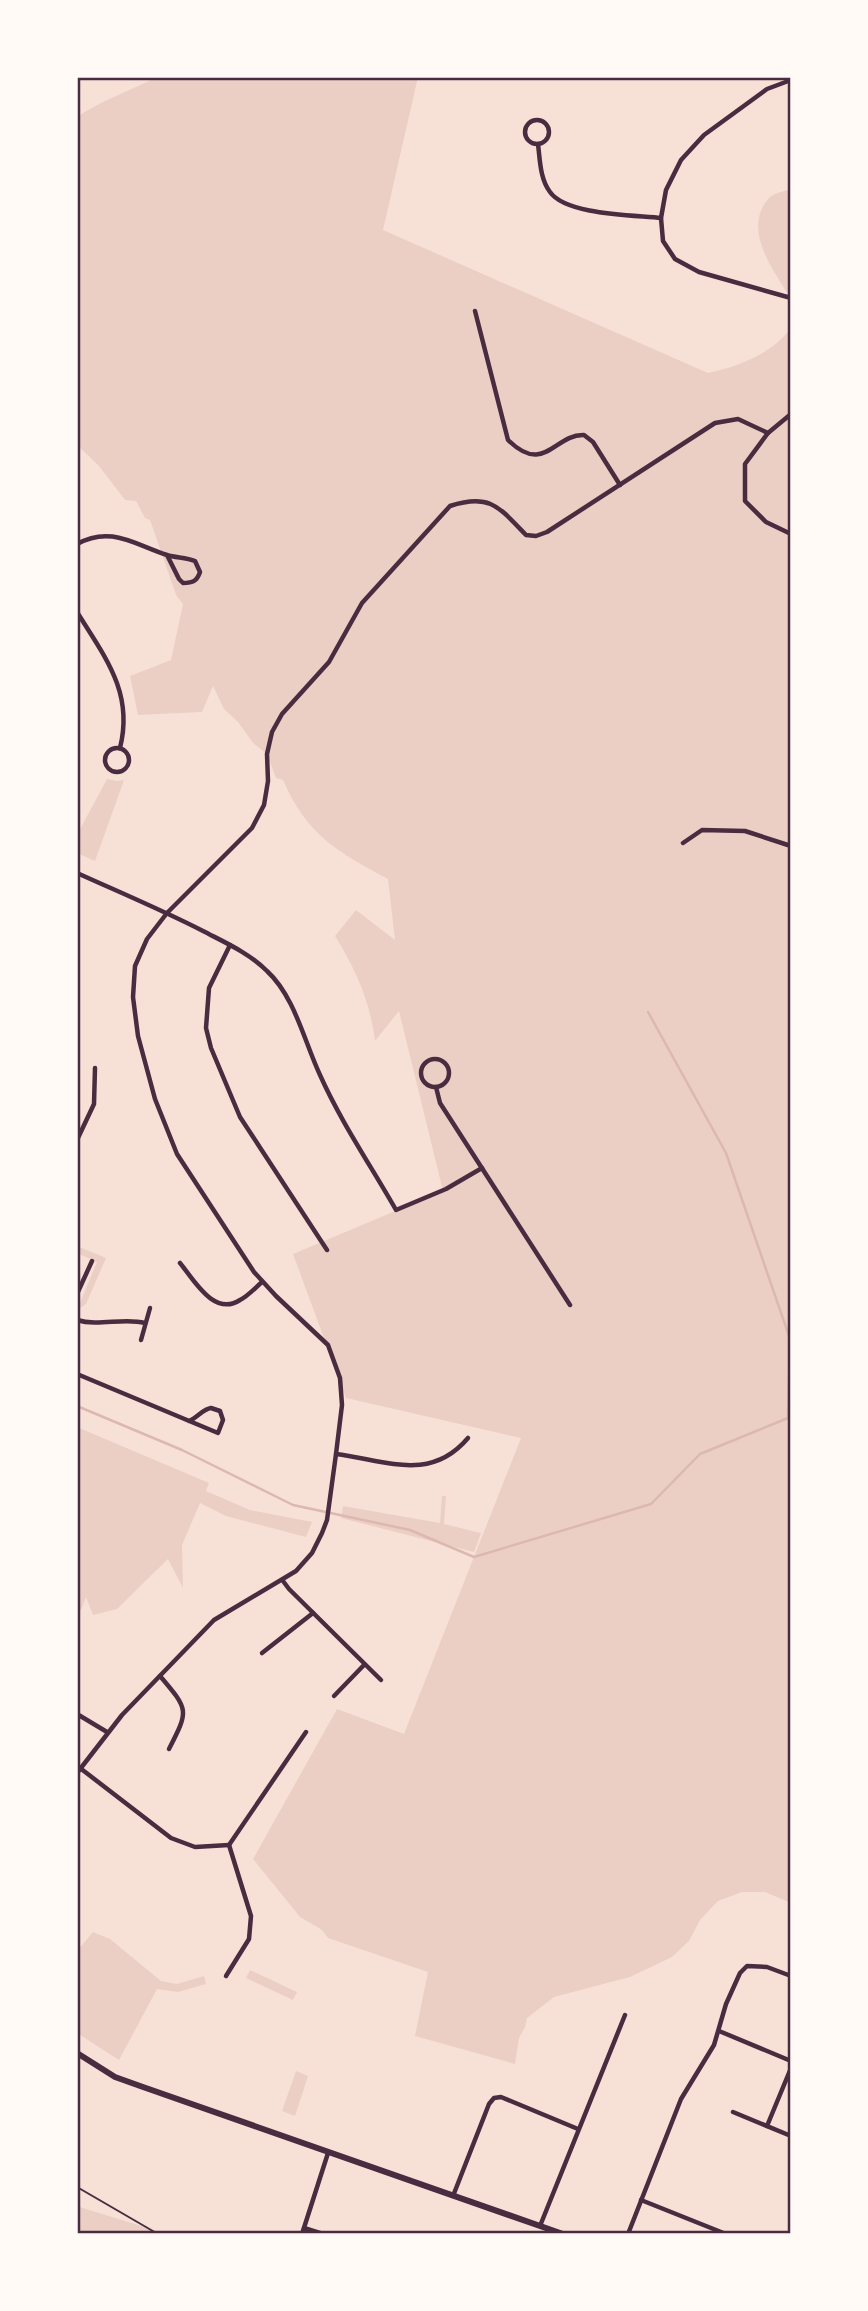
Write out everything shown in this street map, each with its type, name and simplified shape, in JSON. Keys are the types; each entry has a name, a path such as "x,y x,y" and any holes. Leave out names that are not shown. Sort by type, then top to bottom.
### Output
{"main road":[{"path":"77,2053 116,2077 563,2234"}],"street":[{"path":"791,80 767,89 704,135 681,160 666,190 661,218 663,241 675,259 699,272 791,298"},
{"path":"533,120 544,122 550,132 548,138 538,144 525,135 528,124 533,120"},
{"path":"538,144 545,183 551,194 561,201 594,210 661,218"},
{"path":"475,311 508,440 527,453 542,454 574,437 584,435 593,442 620,485"},
{"path":"791,414 768,433 745,464 745,501 766,523 791,534"},
{"path":"229,1845 194,1847 171,1838 79,1771 107,1732 214,1620 283,1581 303,1564 327,1520 342,1405 340,1378 333,1355 322,1338 262,1282 181,1160 165,1125 147,1072 134,1017 133,981 140,951 167,913 252,828 264,805 268,781 267,754 272,732 282,714 329,662 362,603 450,506 469,500 483,500 498,507 526,535 536,536 547,532 715,423 738,419 768,433"},
{"path":"77,544 88,538 120,536 167,555 195,561 200,572 198,578 194,582 183,583 167,555"},
{"path":"77,612 117,681 125,721 120,748"},
{"path":"120,748 128,755 128,765 121,771 111,771 105,758 110,750 120,748"},
{"path":"683,843 702,830 745,831 791,846"},
{"path":"77,873 167,913 230,945 269,973 283,990 320,1076 396,1210 446,1189 482,1168"},
{"path":"230,945 209,988 206,1028 211,1048 240,1117 327,1250"},
{"path":"430,1060 443,1061 447,1066 447,1080 436,1087 430,1086 421,1076 421,1069 430,1060"},
{"path":"77,1140 94,1104 95,1068"},
{"path":"436,1087 440,1103 570,1304"},
{"path":"77,1294 92,1261"},
{"path":"180,1263 210,1300 225,1305 239,1302 262,1282"},
{"path":"141,1340 149,1308"},
{"path":"77,1320 145,1323"},
{"path":"77,1374 189,1421 218,1433 223,1420 220,1411 211,1408 189,1421"},
{"path":"336,1454 410,1467 442,1459 453,1453 468,1437"},
{"path":"283,1581 381,1680"},
{"path":"262,1653 313,1613"},
{"path":"334,1696 364,1665"},
{"path":"160,1676 185,1712 183,1722 169,1749"},
{"path":"77,1714 107,1732"},
{"path":"229,1845 306,1732"},
{"path":"226,1976 249,1939 251,1916 229,1845"},
{"path":"628,2234 681,2099 710,2052 740,1973 747,1966 766,1967 791,1976"},
{"path":"540,2226 625,2015"},
{"path":"719,2031 791,2061"},
{"path":"767,2126 791,2068"},
{"path":"453,2196 489,2104 494,2098 501,2097 578,2129"},
{"path":"733,2112 791,2136"},
{"path":"323,2234 303,2231 328,2153"},
{"path":"641,2200 726,2234"}],"path":[{"path":"77,2187 158,2234"}],"shaded area":[{"path":"157,77 418,77 383,230 708,373 754,358 774,345 791,328 791,1903 765,1892 742,1892 718,1901 700,1920 689,1941 672,1957 630,1977 554,1997 527,2018 519,2038 515,2064 415,2036 428,1972 328,1938 322,1930 300,1917 253,1859 337,1709 404,1734 521,1438 346,1398 293,1254 443,1191 399,1011 375,1041 361,986 335,936 356,910 395,940 388,879 338,850 313,828 292,799 283,780 276,778 267,754 253,743 238,722 224,709 213,686 202,712 138,715 130,676 171,660 183,604 176,595 150,520 145,518 136,501 125,500 99,466 77,445 77,117"},
{"path":"791,189 791,299 763,249 758,222 770,197"},
{"path":"107,779 124,780 95,861 77,853 77,835"},
{"path":"77,1246 106,1258 86,1304 77,1310 97,1262 77,1253"},
{"path":"77,1427 209,1483 206,1491 250,1510 312,1522 306,1537 226,1516 200,1503 182,1545 183,1588 168,1559 117,1609 93,1615 86,1597 81,1610 77,1608"},
{"path":"442,1496 446,1496 444,1524 481,1533 474,1552 341,1518 343,1506 440,1523"},
{"path":"93,1932 110,1939 161,1981 177,1984 204,1976 206,1984 178,1992 157,1989 119,2060 77,2033 77,1951"},
{"path":"250,1970 297,1992 293,2000 246,1978"},
{"path":"296,2071 308,2076 295,2116 282,2111"},
{"path":"77,2206 83,2208 167,2234 77,2234"}],"waterway":[{"path":"77,1406 182,1450 293,1505 410,1530 474,1557 651,1504 700,1454 788,1418 790,1339 726,1153 648,1012"}]}
